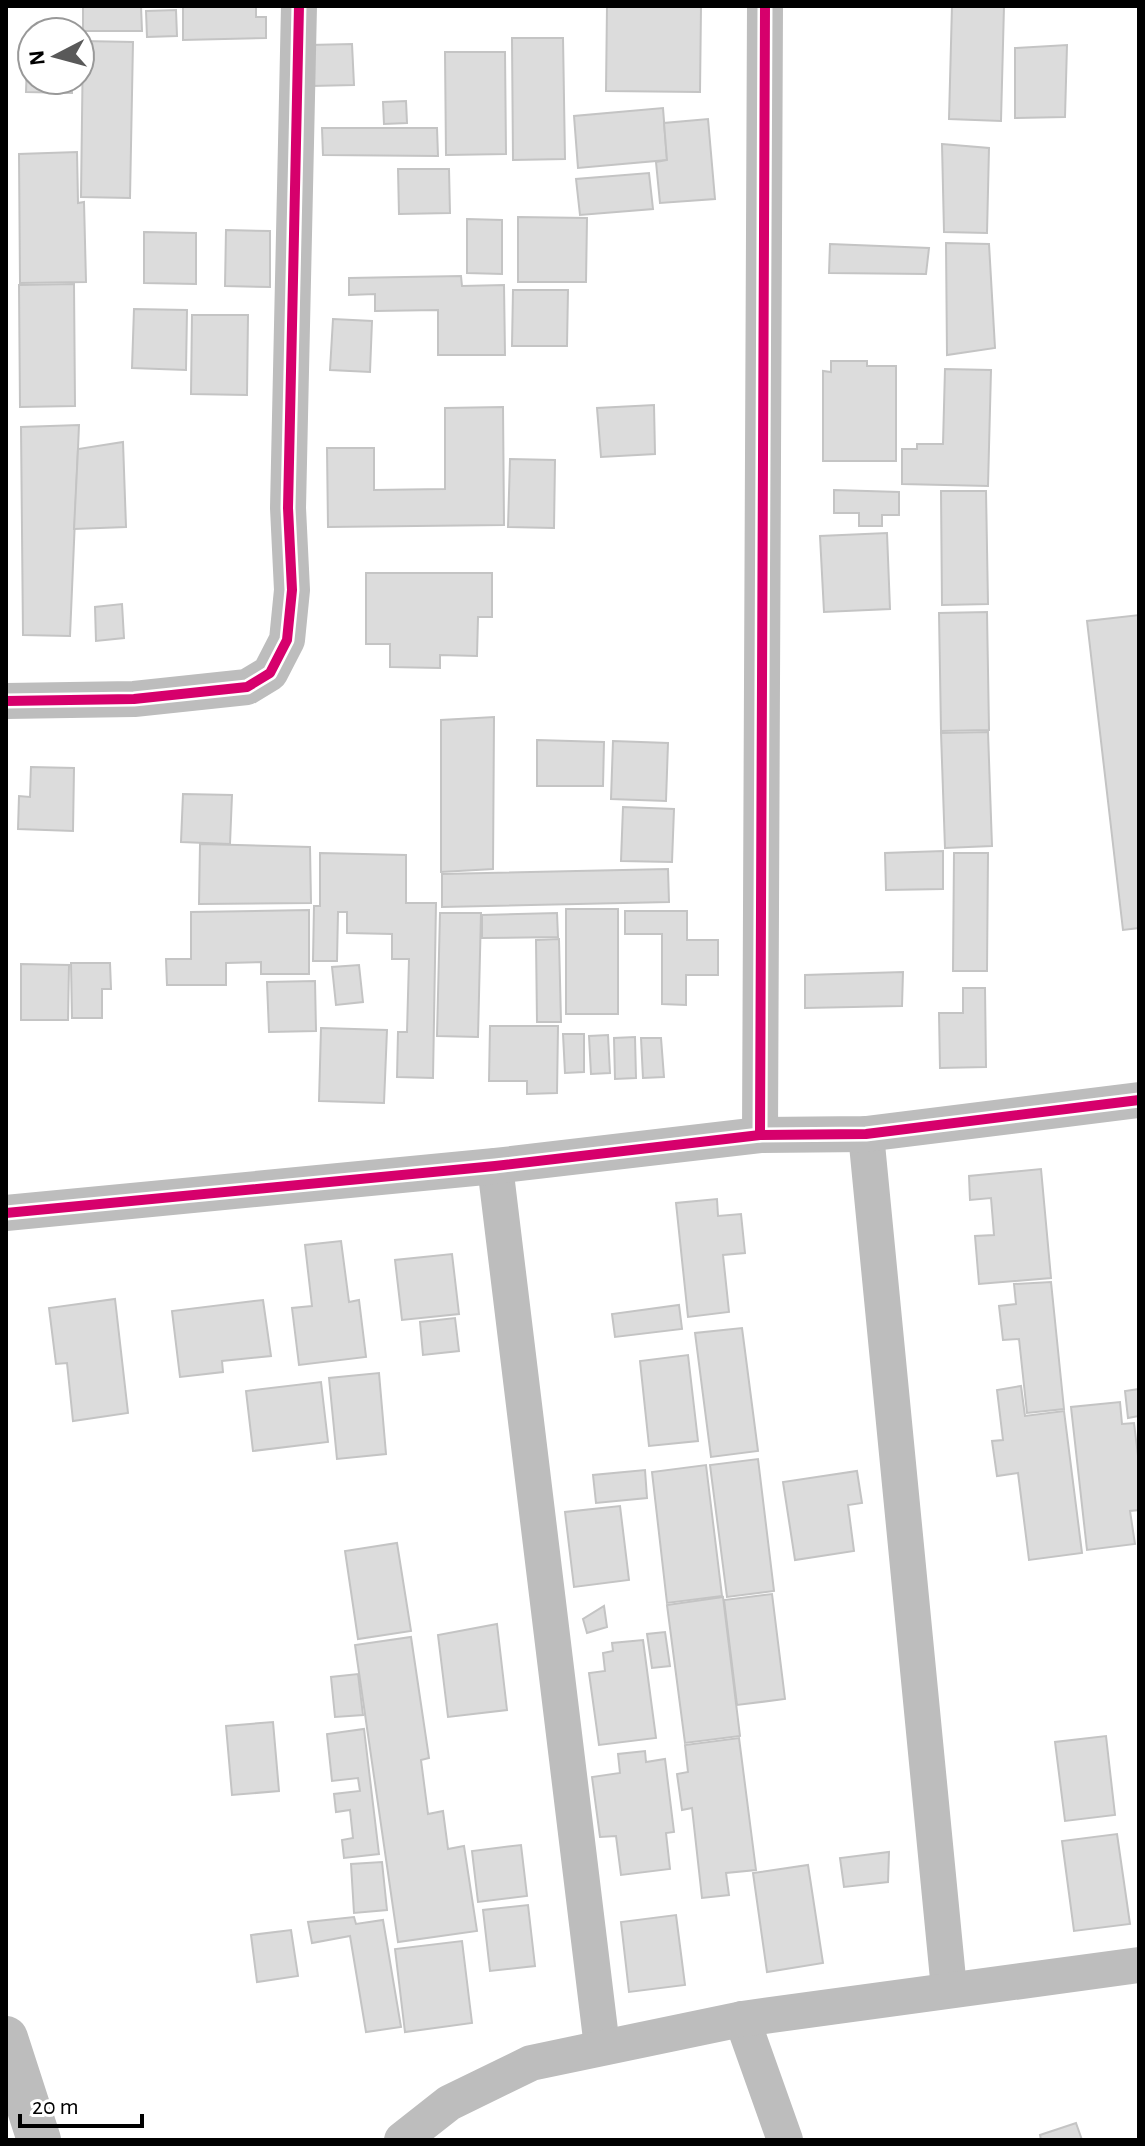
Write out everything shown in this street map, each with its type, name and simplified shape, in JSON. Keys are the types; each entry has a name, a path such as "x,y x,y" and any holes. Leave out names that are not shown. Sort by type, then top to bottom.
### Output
{"main road":[{"path":"6,2038 39,2140"}],"street":[{"path":"6,701 134,699 247,687 270,673 287,640 292,590 288,508 299,6"},
{"path":"760,1135 765,6"},
{"path":"6,1213 495,1166 760,1135 866,1134 1139,1100"},
{"path":"866,1134 949,1989"},
{"path":"495,1166 602,2047"},
{"path":"402,2140 449,2103 531,2063 742,2019 1139,1965"},
{"path":"742,2019 785,2140"}],"building":[{"path":"83,6 141,6 142,31 96,31 96,16 83,16"},
{"path":"183,6 256,6 256,17 266,17 266,38 183,40"},
{"path":"607,6 701,6 700,92 606,91"},
{"path":"952,6 1004,6 1001,121 949,119"},
{"path":"176,10 177,36 147,37 146,11"},
{"path":"512,38 563,38 565,159 513,160"},
{"path":"96,41 133,42 130,198 81,197 82,96 96,96"},
{"path":"352,44 354,85 311,86 309,45"},
{"path":"1067,45 1065,117 1015,118 1015,48"},
{"path":"445,52 505,52 506,154 446,155"},
{"path":"406,101 407,123 384,124 383,102"},
{"path":"663,108 667,160 578,168 574,116"},
{"path":"708,119 715,199 660,203 656,162 667,160 664,123"},
{"path":"322,128 437,128 438,156 323,155"},
{"path":"942,144 989,148 987,233 944,232"},
{"path":"77,152 78,203 84,202 86,282 20,283 19,154"},
{"path":"398,169 449,169 450,213 399,214"},
{"path":"649,173 653,209 580,215 576,179"},
{"path":"518,217 587,218 586,282 518,282"},
{"path":"467,219 502,220 502,274 467,273"},
{"path":"226,230 270,231 270,287 225,286"},
{"path":"144,232 196,233 196,284 144,283"},
{"path":"946,243 989,244 995,348 947,355"},
{"path":"830,244 929,248 926,274 829,273"},
{"path":"461,276 462,286 504,285 505,355 438,355 438,310 375,311 375,294 349,295 349,278"},
{"path":"74,284 75,406 20,407 19,285"},
{"path":"513,290 568,290 567,346 512,346"},
{"path":"134,309 187,310 186,370 132,368"},
{"path":"192,315 248,315 247,395 191,394"},
{"path":"333,319 372,321 370,372 330,370"},
{"path":"831,361 867,361 867,366 896,366 896,461 823,461 823,371 831,372"},
{"path":"945,369 991,370 988,486 902,484 902,449 917,449 917,444 943,444"},
{"path":"654,405 655,454 601,457 597,408"},
{"path":"503,407 504,525 328,527 327,448 374,448 374,490 445,489 445,408"},
{"path":"79,425 70,636 23,635 21,427"},
{"path":"123,442 126,527 74,529 78,449"},
{"path":"510,459 555,460 554,528 508,527"},
{"path":"834,490 899,492 899,515 882,515 882,526 859,526 859,513 834,513"},
{"path":"941,491 986,491 988,604 942,605"},
{"path":"887,533 890,609 824,612 820,536"},
{"path":"366,573 492,573 492,617 478,617 477,656 440,655 440,668 390,667 390,644 366,644"},
{"path":"122,604 124,638 96,641 95,607"},
{"path":"987,612 989,730 941,731 939,613"},
{"path":"1139,615 1139,928 1123,930 1087,621"},
{"path":"494,717 493,869 441,872 441,720"},
{"path":"988,732 992,846 945,848 941,733"},
{"path":"537,740 604,742 603,786 537,786"},
{"path":"613,741 668,743 666,801 611,799"},
{"path":"31,767 74,768 73,831 18,829 19,796 30,797"},
{"path":"183,794 232,795 230,844 181,842"},
{"path":"623,807 674,809 672,862 621,861"},
{"path":"200,844 310,847 311,903 199,904"},
{"path":"943,851 943,889 886,890 885,853"},
{"path":"320,853 406,855 406,903 436,903 433,1078 397,1077 398,1032 407,1032 409,959 392,959 392,934 347,933 347,912 338,912 337,961 313,961 314,906 320,906"},
{"path":"954,853 988,853 987,971 953,971"},
{"path":"668,869 669,902 442,907 442,874"},
{"path":"566,909 618,909 618,1014 566,1014"},
{"path":"309,910 309,974 261,974 261,962 226,963 226,985 167,985 166,959 191,959 191,912"},
{"path":"625,911 687,911 687,940 718,940 718,975 686,975 686,1005 662,1004 662,934 625,934"},
{"path":"440,913 481,913 478,1037 437,1036"},
{"path":"557,913 558,937 482,938 482,915"},
{"path":"559,939 561,1022 537,1022 536,940"},
{"path":"71,963 110,963 111,989 102,989 102,1018 72,1018"},
{"path":"21,964 69,965 68,1020 21,1020"},
{"path":"359,965 363,1002 336,1005 332,967"},
{"path":"903,972 902,1006 805,1008 805,975"},
{"path":"315,981 316,1031 269,1032 267,982"},
{"path":"963,988 985,988 986,1067 940,1068 939,1013 963,1013"},
{"path":"490,1026 558,1026 557,1093 527,1094 527,1081 489,1081"},
{"path":"321,1028 387,1030 384,1103 319,1101"},
{"path":"563,1034 584,1034 584,1072 565,1073"},
{"path":"608,1035 610,1073 591,1074 589,1036"},
{"path":"635,1037 636,1078 615,1079 614,1038"},
{"path":"641,1038 661,1038 664,1077 643,1078"},
{"path":"1041,1169 1051,1278 979,1284 975,1236 994,1235 991,1198 970,1200 969,1176"},
{"path":"717,1199 718,1216 741,1214 745,1253 723,1255 729,1312 688,1317 676,1203"},
{"path":"341,1241 349,1302 359,1300 366,1357 299,1365 292,1308 312,1306 305,1245"},
{"path":"452,1254 459,1314 402,1320 395,1260"},
{"path":"1051,1282 1064,1409 1027,1413 1019,1339 1003,1340 999,1306 1016,1304 1014,1284"},
{"path":"115,1299 128,1413 73,1421 67,1363 56,1364 49,1308"},
{"path":"263,1300 271,1356 222,1361 223,1372 180,1377 172,1311"},
{"path":"679,1305 682,1329 615,1337 612,1314"},
{"path":"455,1318 459,1351 423,1355 420,1322"},
{"path":"742,1328 758,1451 711,1457 695,1333"},
{"path":"688,1355 698,1441 649,1446 640,1361"},
{"path":"379,1373 386,1454 337,1459 329,1378"},
{"path":"321,1382 328,1442 253,1451 246,1391"},
{"path":"1021,1386 1025,1416 1064,1411 1082,1553 1029,1560 1018,1473 997,1476 992,1441 1003,1440 997,1390"},
{"path":"1139,1389 1139,1416 1128,1418 1125,1391"},
{"path":"1120,1402 1122,1424 1134,1423 1139,1464 1139,1510 1130,1511 1135,1544 1087,1550 1071,1407"},
{"path":"758,1459 774,1591 727,1597 710,1465"},
{"path":"706,1465 722,1596 667,1603 652,1472"},
{"path":"645,1470 647,1498 596,1503 593,1475"},
{"path":"857,1471 862,1503 848,1505 854,1551 795,1560 783,1482"},
{"path":"620,1506 629,1580 574,1587 565,1512"},
{"path":"397,1543 411,1631 358,1639 345,1551"},
{"path":"772,1594 785,1699 737,1705 724,1600"},
{"path":"723,1597 740,1736 685,1743 667,1605"},
{"path":"604,1606 607,1627 587,1633 583,1619"},
{"path":"497,1624 507,1710 448,1717 438,1635"},
{"path":"665,1632 670,1666 652,1668 647,1634"},
{"path":"411,1637 429,1758 421,1760 428,1814 443,1811 448,1849 464,1846 477,1931 398,1942 355,1645"},
{"path":"643,1640 656,1738 599,1745 589,1673 605,1671 603,1653 613,1651 612,1643"},
{"path":"358,1674 363,1715 335,1717 331,1677"},
{"path":"273,1722 279,1791 232,1795 226,1726"},
{"path":"364,1729 379,1854 344,1858 342,1840 353,1838 350,1810 336,1812 334,1794 360,1791 358,1778 332,1781 327,1734"},
{"path":"1106,1736 1115,1815 1065,1821 1055,1742"},
{"path":"739,1738 756,1870 726,1873 729,1895 702,1898 692,1808 682,1810 677,1774 688,1772 685,1745"},
{"path":"645,1751 646,1762 665,1759 674,1832 666,1833 670,1869 621,1875 616,1836 600,1837 592,1777 620,1773 618,1754"},
{"path":"1117,1834 1130,1924 1074,1931 1062,1841"},
{"path":"521,1845 527,1896 478,1902 472,1851"},
{"path":"889,1852 888,1882 844,1887 840,1858"},
{"path":"382,1862 387,1910 354,1913 351,1864"},
{"path":"808,1865 823,1963 767,1972 753,1873"},
{"path":"528,1905 535,1966 490,1971 483,1910"},
{"path":"676,1915 685,1985 629,1992 621,1922"},
{"path":"354,1917 356,1924 383,1920 401,2027 366,2032 350,1936 312,1943 308,1922"},
{"path":"291,1930 298,1976 257,1982 251,1935"},
{"path":"462,1941 472,2023 405,2032 395,1949"},
{"path":"1076,2123 1082,2140 1041,2140 1040,2135"}],"cycle path":[{"path":"6,701 134,699 247,687 270,673 287,640 292,590 288,508 299,6"},
{"path":"760,1135 765,6"},
{"path":"6,1213 495,1166 760,1135 866,1134 1139,1100"}]}
